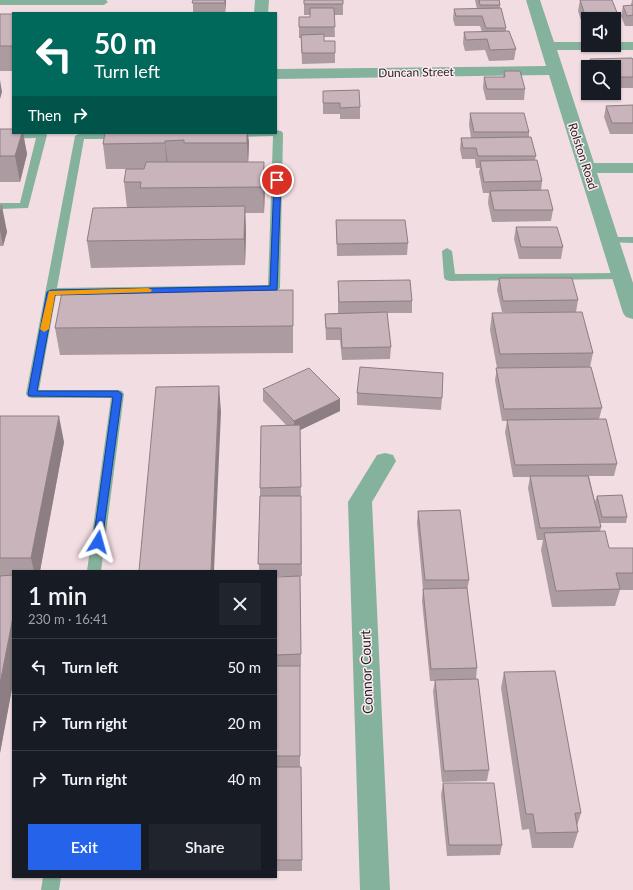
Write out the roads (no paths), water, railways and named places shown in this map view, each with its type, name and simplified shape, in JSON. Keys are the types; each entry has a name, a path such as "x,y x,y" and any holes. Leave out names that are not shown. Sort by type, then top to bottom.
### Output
{"street":[{"path":"261,12 262,0"},
{"name":"Rolston Road","path":"533,0 633,313"},
{"path":"548,46 633,46"},
{"name":"Duncan Street","path":"277,74 556,70"},
{"path":"587,168 633,168"},
{"name":"Connor Court","path":"375,890 360,502 385,461"}],"lane":[{"path":"0,2 104,1 102,12"},
{"path":"51,292 274,288 277,133"},
{"path":"0,136 42,135 24,206 0,206"},
{"path":"94,570 118,394 32,394 80,136 135,135"},
{"path":"610,240 633,240"},
{"path":"447,251 450,278 621,276"},
{"path":"50,890 52,878"}]}
